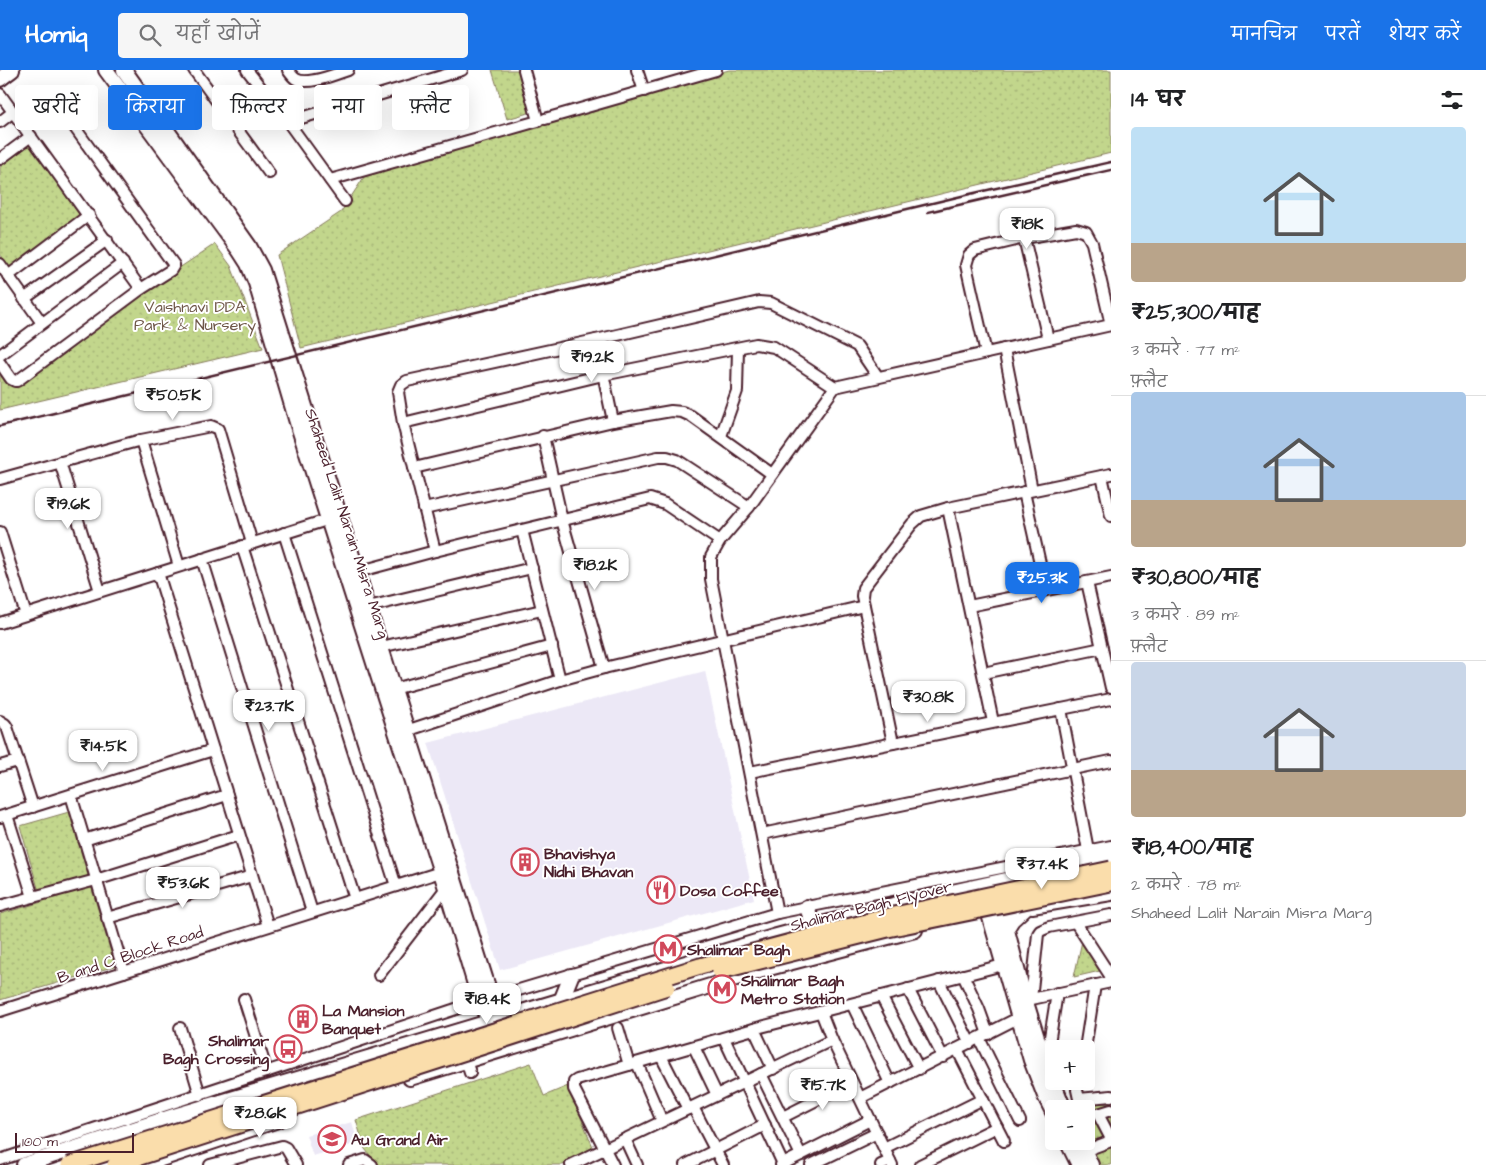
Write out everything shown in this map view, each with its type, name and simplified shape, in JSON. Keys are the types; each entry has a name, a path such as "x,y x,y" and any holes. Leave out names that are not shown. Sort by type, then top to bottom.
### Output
{"main road":[{"name":"Shalimar Bagh Flyover","path":"69,1165 700,966 885,917 1111,869"},
{"name":"Shalimar Bagh Flyover","path":"115,1165 703,976 888,929 1111,883"}],"street":[{"path":"0,79 12,70"},
{"name":"Shaheed Lalit Narain Misra Marg","path":"106,70 248,264 261,295 296,419 357,572 394,689 402,732"},
{"name":"Shaheed Lalit Narain Misra Marg","path":"124,70 250,246 270,292 334,517 489,1011"},
{"path":"194,70 269,172"},
{"path":"247,70 259,85"},
{"path":"288,70 295,78 301,81 309,81 348,70"},
{"path":"304,117 462,70"},
{"path":"330,180 538,121 524,70"},
{"path":"637,70 644,91"},
{"path":"546,119 716,70"},
{"path":"0,94 89,214 141,289"},
{"path":"0,122 13,112"},
{"path":"0,363 11,379 15,382 18,381 141,289 171,270 174,265 77,130"},
{"path":"294,130 345,201"},
{"path":"0,159 31,136"},
{"path":"8,276 89,214"},
{"path":"777,913 710,572 711,557 720,541 749,508 835,387 1111,325 1092,243 1086,232 1076,229 1024,238 975,250 969,255 966,265 986,353"},
{"path":"1024,238 1048,339"},
{"path":"24,298 107,240"},
{"path":"0,355 123,263"},
{"path":"0,264 42,323"},
{"path":"435,551 403,424 398,392 407,381 759,302 771,302 857,346 878,377"},
{"path":"596,340 613,421"},
{"path":"403,424 603,375 756,344 774,348 835,387"},
{"path":"720,436 737,392 738,348"},
{"path":"1004,349 1046,590"},
{"path":"414,468 543,436 671,411 682,412 690,416 772,474"},
{"path":"0,479 141,440 211,426 218,429 252,543"},
{"path":"543,436 562,520 604,668"},
{"path":"141,440 179,566"},
{"path":"424,509 658,457 677,460 749,508"},
{"path":"60,462 100,591"},
{"path":"894,743 862,596 863,588 912,524 921,516 948,508 1107,475 1111,516"},
{"path":"357,572 435,551 650,499 666,504 720,541"},
{"path":"948,508 993,722"},
{"path":"0,623 334,517"},
{"path":"522,530 560,680"},
{"path":"0,532 26,615"},
{"path":"284,533 396,886"},
{"path":"242,546 355,899"},
{"path":"202,559 312,912"},
{"path":"368,607 532,568"},
{"path":"158,573 268,926"},
{"path":"969,606 1111,577"},
{"path":"1087,582 1111,688"},
{"path":"402,732 560,680 604,668 864,606"},
{"path":"381,647 542,610"},
{"path":"394,689 552,646"},
{"path":"983,672 1102,648"},
{"path":"750,772 1111,699"},
{"path":"1061,709 1088,850"},
{"path":"0,722 7,727 33,807"},
{"path":"33,897 4,816 213,750"},
{"path":"0,766 18,761"},
{"path":"762,834 1111,762"},
{"path":"71,795 124,972"},
{"path":"84,840 227,795"},
{"path":"0,906 96,880 240,835"},
{"path":"24,1165 174,1110 200,1095 267,1072 489,1011 561,1001 814,926 1057,865 1088,850 1111,846"},
{"path":"0,1160 468,1028 489,1011 571,976 777,913 1111,857"},
{"path":"1057,865 1061,901"},
{"name":"Shaheed Lalit Narain Misra Marg","path":"446,870 446,888 489,1011"},
{"name":"B and C Block Road","path":"0,1011 446,870"},
{"path":"107,918 252,876"},
{"path":"379,975 446,888"},
{"path":"143,1165 413,1077 468,1066 629,1010 769,968 926,927 1111,893"},
{"path":"807,907 814,926"},
{"path":"1000,930 1025,908"},
{"path":"996,913 1043,1057 1060,1100"},
{"path":"860,914 869,942"},
{"path":"1047,1100 1031,1060 1027,1007 1038,934 1040,930 1049,927 1111,915"},
{"path":"973,918 1000,930"},
{"path":"1076,923 1111,977"},
{"path":"1000,930 1003,965 1027,1007"},
{"path":"613,1165 573,1085 578,1080 754,1029 1003,965"},
{"path":"964,975 979,1009 979,1038"},
{"path":"561,1001 571,976"},
{"path":"939,981 979,1038 1020,1121"},
{"path":"620,982 629,1010"},
{"path":"860,1098 979,1038 1027,1007 1057,993 1111,982"},
{"path":"1086,1040 1095,985"},
{"path":"908,989 942,1057"},
{"path":"1050,1040 1057,993"},
{"path":"882,996 918,1069"},
{"path":"244,999 267,1072"},
{"path":"852,1004 890,1083"},
{"path":"821,1012 832,1040 884,1148 888,1164"},
{"path":"180,1028 200,1095"},
{"path":"618,1028 633,1064 662,1121"},
{"path":"754,1029 772,1069"},
{"path":"724,1038 782,1164 870,1120"},
{"path":"571,1165 832,1040"},
{"path":"694,1046 717,1095"},
{"path":"403,1047 413,1077"},
{"path":"957,1049 1004,1141"},
{"path":"661,1056 723,1165"},
{"path":"762,1074 801,1155"},
{"path":"783,1117 852,1082"},
{"path":"1077,1090 1079,1099 1111,1096"},
{"path":"884,1148 983,1099"},
{"path":"1095,1143 1111,1140 1098,1114 1111,1110"},
{"path":"686,1165 765,1125"},
{"path":"920,1165 997,1127"},
{"path":"811,1165 831,1161 877,1133"},
{"path":"625,1139 637,1165"},
{"path":"91,1142 91,1165"},
{"path":"91,1142 104,1165"},
{"path":"210,1165 241,1159 284,1146 296,1165"},
{"path":"1072,1150 1079,1165"},
{"path":"1084,1150 1091,1165"},
{"path":"241,1159 252,1165"},
{"path":"349,1165 365,1160 372,1165"}],"shaded area":[{"path":"705,671 754,899 500,970 428,743"},
{"name":"Au Grand Air","path":"352,1122 358,1143 313,1156 306,1135"}],"green space":[{"path":"492,70 520,70 532,112 507,119"},
{"path":"729,70 1111,70 1111,153 301,348 277,255 341,212 366,174"},
{"path":"31,144 83,214 10,268 0,254 0,167"},
{"name":"Vaishnavi DDA Park & Nursery","path":"215,244 231,266 263,348 0,410 0,366 12,380"},
{"path":"69,812 115,966 0,1000 0,914 42,902 20,826"},
{"path":"1082,941 1100,971 1074,977"},
{"path":"531,1063 544,1096 568,1086 593,1147 563,1165 378,1165 365,1149 356,1120"},
{"path":"1111,1103 1111,1165 1099,1165 1092,1150 1095,1150 1095,1104"}],"railway":[{"path":"0,426 1111,162"},
{"path":"928,212 1111,170"}],"place":[{"name":"Bhavishya Nidhi Bhavan","path":"525,862"},
{"name":"Dosa Coffee","path":"661,890"},
{"name":"Shalimar Bagh","path":"668,949"},
{"name":"Shalimar Bagh Metro Station","path":"722,989"},
{"name":"La Mansion Banquet","path":"303,1019"},
{"name":"Shalimar Bagh Crossing","path":"288,1049"},
{"name":"Au Grand Air","path":"332,1139"}]}
